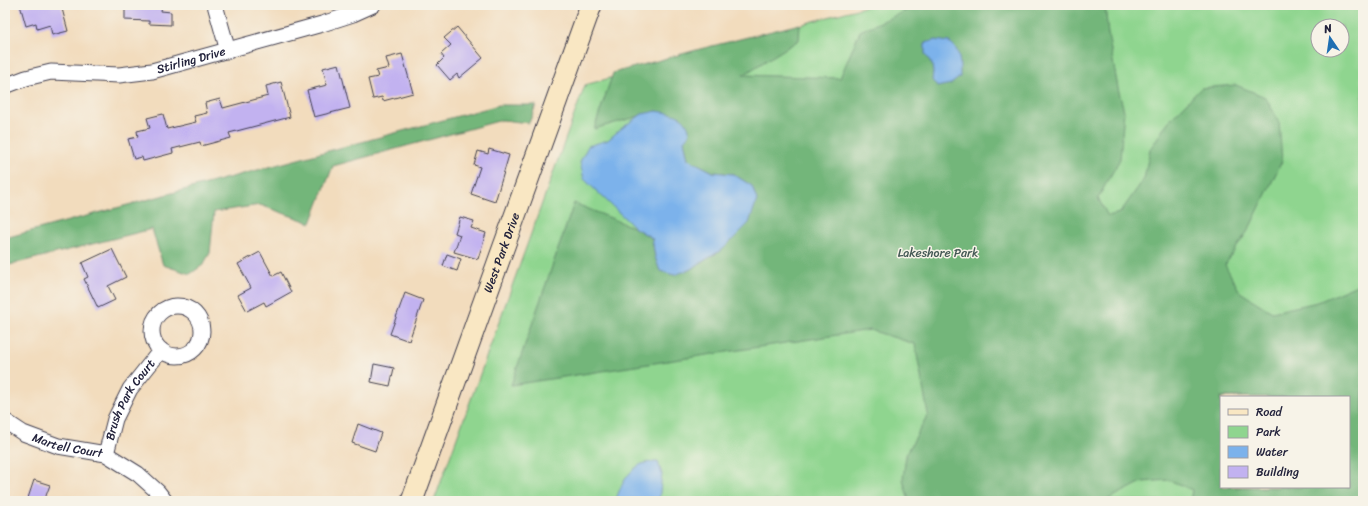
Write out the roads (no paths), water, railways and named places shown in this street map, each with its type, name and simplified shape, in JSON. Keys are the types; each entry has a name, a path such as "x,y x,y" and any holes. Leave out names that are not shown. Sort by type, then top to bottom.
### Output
{"street":[{"path":"215,5 228,51"},
{"name":"Stirling Drive","path":"5,86 26,78 51,72 119,76 141,73 228,51 322,24 353,14 373,5"},
{"name":"West Park Drive","path":"412,501 591,5"},
{"name":"Brush Park Court","path":"106,454 115,418 130,389 161,350"},
{"name":"Martell Court","path":"5,421 23,432 58,446 106,454 138,474 158,492 165,501"}],"water":[{"path":"936,40 949,42 956,48 960,68 960,77 951,84 937,87 932,80 932,64 925,54 925,43"},
{"path":"657,111 674,114 686,122 690,134 684,141 688,159 713,172 733,174 752,186 757,200 749,223 723,249 689,270 674,275 660,271 655,257 652,238 635,228 584,179 580,162 588,146 608,140 642,114"},
{"path":"658,462 662,474 659,501 616,501 626,478 630,473 645,463"}],"park label":[{"name":"Lakeshore Park","path":"938,253"}]}
